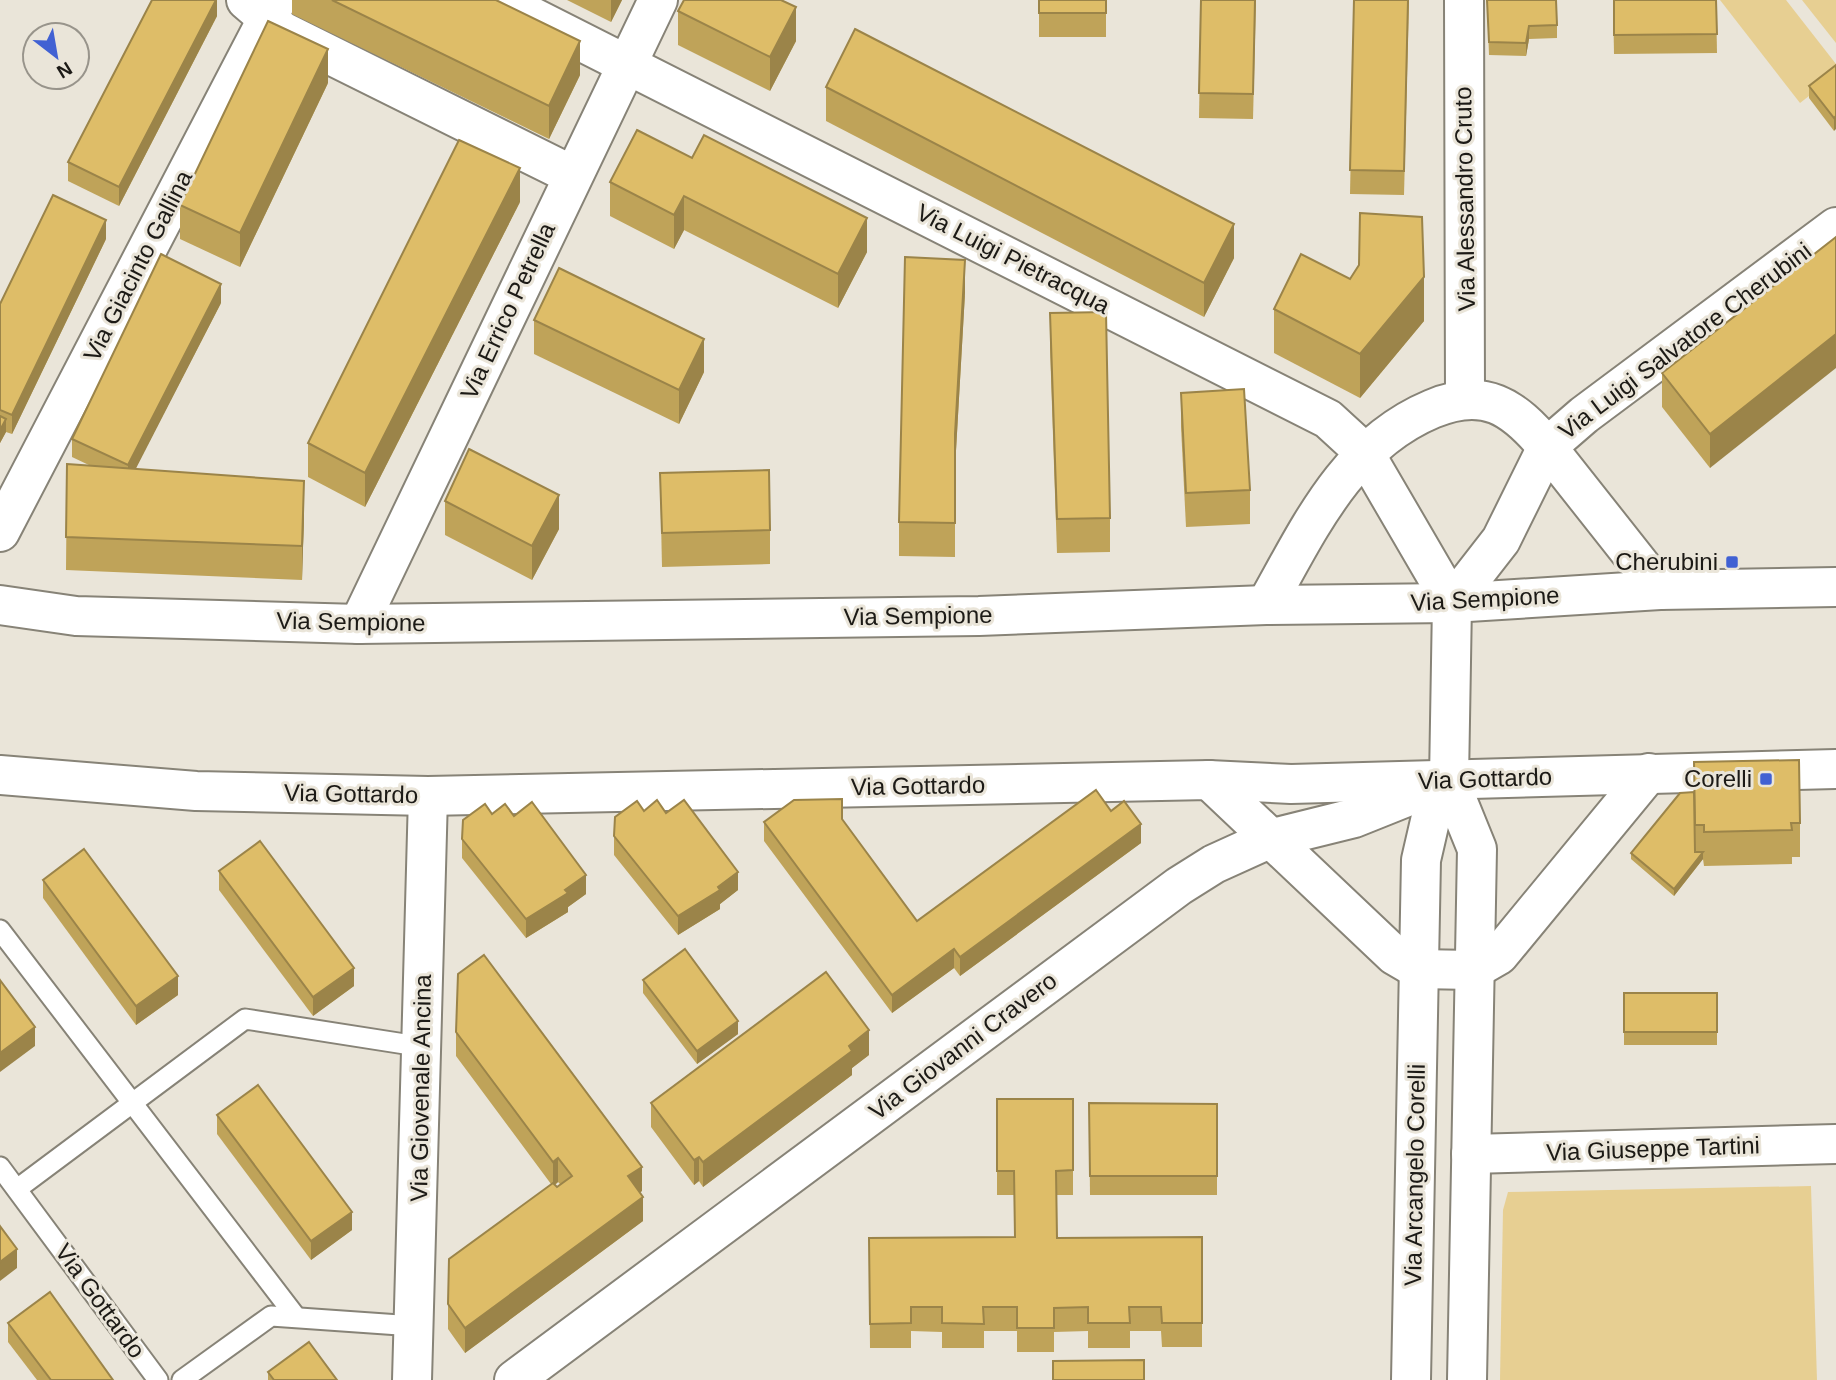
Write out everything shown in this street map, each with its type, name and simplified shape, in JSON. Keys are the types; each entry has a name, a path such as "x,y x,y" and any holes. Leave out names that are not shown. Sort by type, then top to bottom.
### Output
{"street":[{"name":"Via Luigi Pietracqua","path":"499,0 1328,419 1364,452 1452,615"},
{"name":"Via Errico Petrella","path":"359,624 658,0"},
{"name":"Via Alessandro Cruto","path":"1464,0 1465,397"},
{"path":"263,7 282,31 572,175"},
{"name":"Via Giacinto Gallina","path":"4,513 263,7"},
{"name":"Via Luigi Salvatore Cherubini","path":"1452,615 1501,540 1547,447 1584,415 1836,227"},
{"path":"1266,605 1329,494 1364,452 1413,418 1465,397 1484,400 1506,409 1526,424 1660,590"},
{"name":"Via Sempione","path":"0,605 76,616 359,624 965,616 1266,605 1452,615 1660,590 1836,587"},
{"name":"Via Arcangelo Corelli","path":"1411,1380 1421,859 1430,821 1449,765 1452,615"},
{"name":"Via Arcangelo Corelli","path":"1449,765 1477,849 1467,1380"},
{"name":"Via Gottardo","path":"0,775 196,791 428,796 1209,780 1291,784 1449,765 1649,773 1836,769"},
{"name":"Via Giovanni Cravero","path":"514,1380 1163,897 1214,864 1269,839 1354,818 1449,765"},
{"path":"1209,780 1394,955 1418,970 1474,970 1499,955 1649,773"},
{"name":"Via Giovenale Ancina","path":"412,1380 424,1047 428,796"},
{"name":"Via Giuseppe Tartini","path":"1471,1154 1836,1144"}],"lane":[{"path":"0,930 296,1318"},
{"path":"17,1189 245,1019 424,1047"},
{"name":"Via Gottardo","path":"0,1167 158,1380"},
{"path":"182,1380 271,1316 414,1326"}],"shaded area":[{"path":"1720,0 1786,0 1836,64 1836,75 1800,103"},
{"path":"1802,0 1836,0 1836,43"},
{"path":"1811,1186 1817,1380 1500,1380 1503,1210 1508,1192"}],"building":[{"path":"152,0 216,0 119,187 68,162"},
{"path":"332,0 496,0 580,41 549,106"},
{"path":"684,0 781,0 796,7 770,57 678,11"},
{"path":"1039,0 1106,0 1106,13 1039,13"},
{"path":"1201,0 1255,0 1253,94 1199,93"},
{"path":"1354,0 1408,0 1404,171 1350,170"},
{"path":"1487,0 1556,0 1557,25 1529,26 1526,43 1489,42"},
{"path":"1614,0 1716,0 1717,34 1614,35"},
{"path":"268,21 328,49 240,233 180,205"},
{"path":"855,29 1234,224 1204,283 826,87"},
{"path":"1836,65 1836,116 1834,118 1809,86"},
{"path":"637,130 692,158 704,135 867,218 838,274 684,196 674,215 610,182"},
{"path":"459,140 520,168 365,473 308,443"},
{"path":"53,195 106,220 12,415 0,410 0,304"},
{"path":"1360,213 1422,217 1424,277 1360,354 1274,309 1301,254 1350,279 1359,265"},
{"path":"1836,237 1836,334 1710,434 1662,373"},
{"path":"161,254 221,284 128,465 72,439"},
{"path":"905,257 965,260 955,434 955,523 899,522"},
{"path":"559,268 704,339 679,390 534,320"},
{"path":"1106,312 1110,518 1057,519 1050,313"},
{"path":"1244,389 1250,490 1186,493 1181,393"},
{"path":"0,416 6,419 0,430"},
{"path":"469,449 559,495 532,546 445,501"},
{"path":"67,464 304,481 302,546 66,537"},
{"path":"769,470 770,530 662,533 660,473"},
{"path":"1799,760 1800,823 1791,823 1792,830 1704,832 1704,825 1695,825 1694,762"},
{"path":"1096,790 1111,811 1124,801 1141,824 960,957 954,949 892,995 764,822 794,800 842,799 842,819 917,921"},
{"path":"1694,792 1695,852 1703,852 1674,889 1631,853 1680,793"},
{"path":"657,800 666,813 684,800 738,872 718,887 720,890 678,916 614,836 615,817 637,801 644,811"},
{"path":"532,802 586,875 565,890 568,893 526,919 462,839 463,820 485,804 492,814 505,804 514,816"},
{"path":"260,841 354,968 313,997 219,871"},
{"path":"84,849 178,976 136,1006 43,880"},
{"path":"685,949 738,1021 697,1051 643,980"},
{"path":"484,955 642,1167 628,1176 643,1197 465,1328 448,1304 449,1259 553,1183 557,1187 572,1176 558,1158 553,1162 456,1032 458,974"},
{"path":"826,972 869,1030 849,1046 852,1051 703,1162 699,1157 694,1160 651,1103"},
{"path":"0,980 35,1027 0,1053"},
{"path":"1624,993 1717,993 1717,1032 1624,1032"},
{"path":"258,1085 352,1212 311,1241 217,1115"},
{"path":"997,1099 1073,1099 1073,1170 1056,1171 1057,1238 1202,1237 1202,1323 1162,1323 1161,1307 1129,1307 1130,1323 1088,1323 1088,1307 1054,1308 1054,1328 1017,1328 1017,1307 983,1307 984,1324 942,1323 942,1307 911,1307 911,1323 870,1324 869,1238 1015,1237 1014,1171 997,1171"},
{"path":"1089,1103 1217,1104 1217,1176 1090,1176"},
{"path":"0,1226 17,1249 0,1262"},
{"path":"50,1292 113,1380 51,1380 8,1323"},
{"path":"309,1342 337,1380 274,1380 268,1372"},
{"path":"1144,1360 1144,1380 1053,1380 1053,1361"}],"place":[{"name":"Cherubini","path":"1732,562"},
{"name":"Corelli","path":"1766,779"}]}
